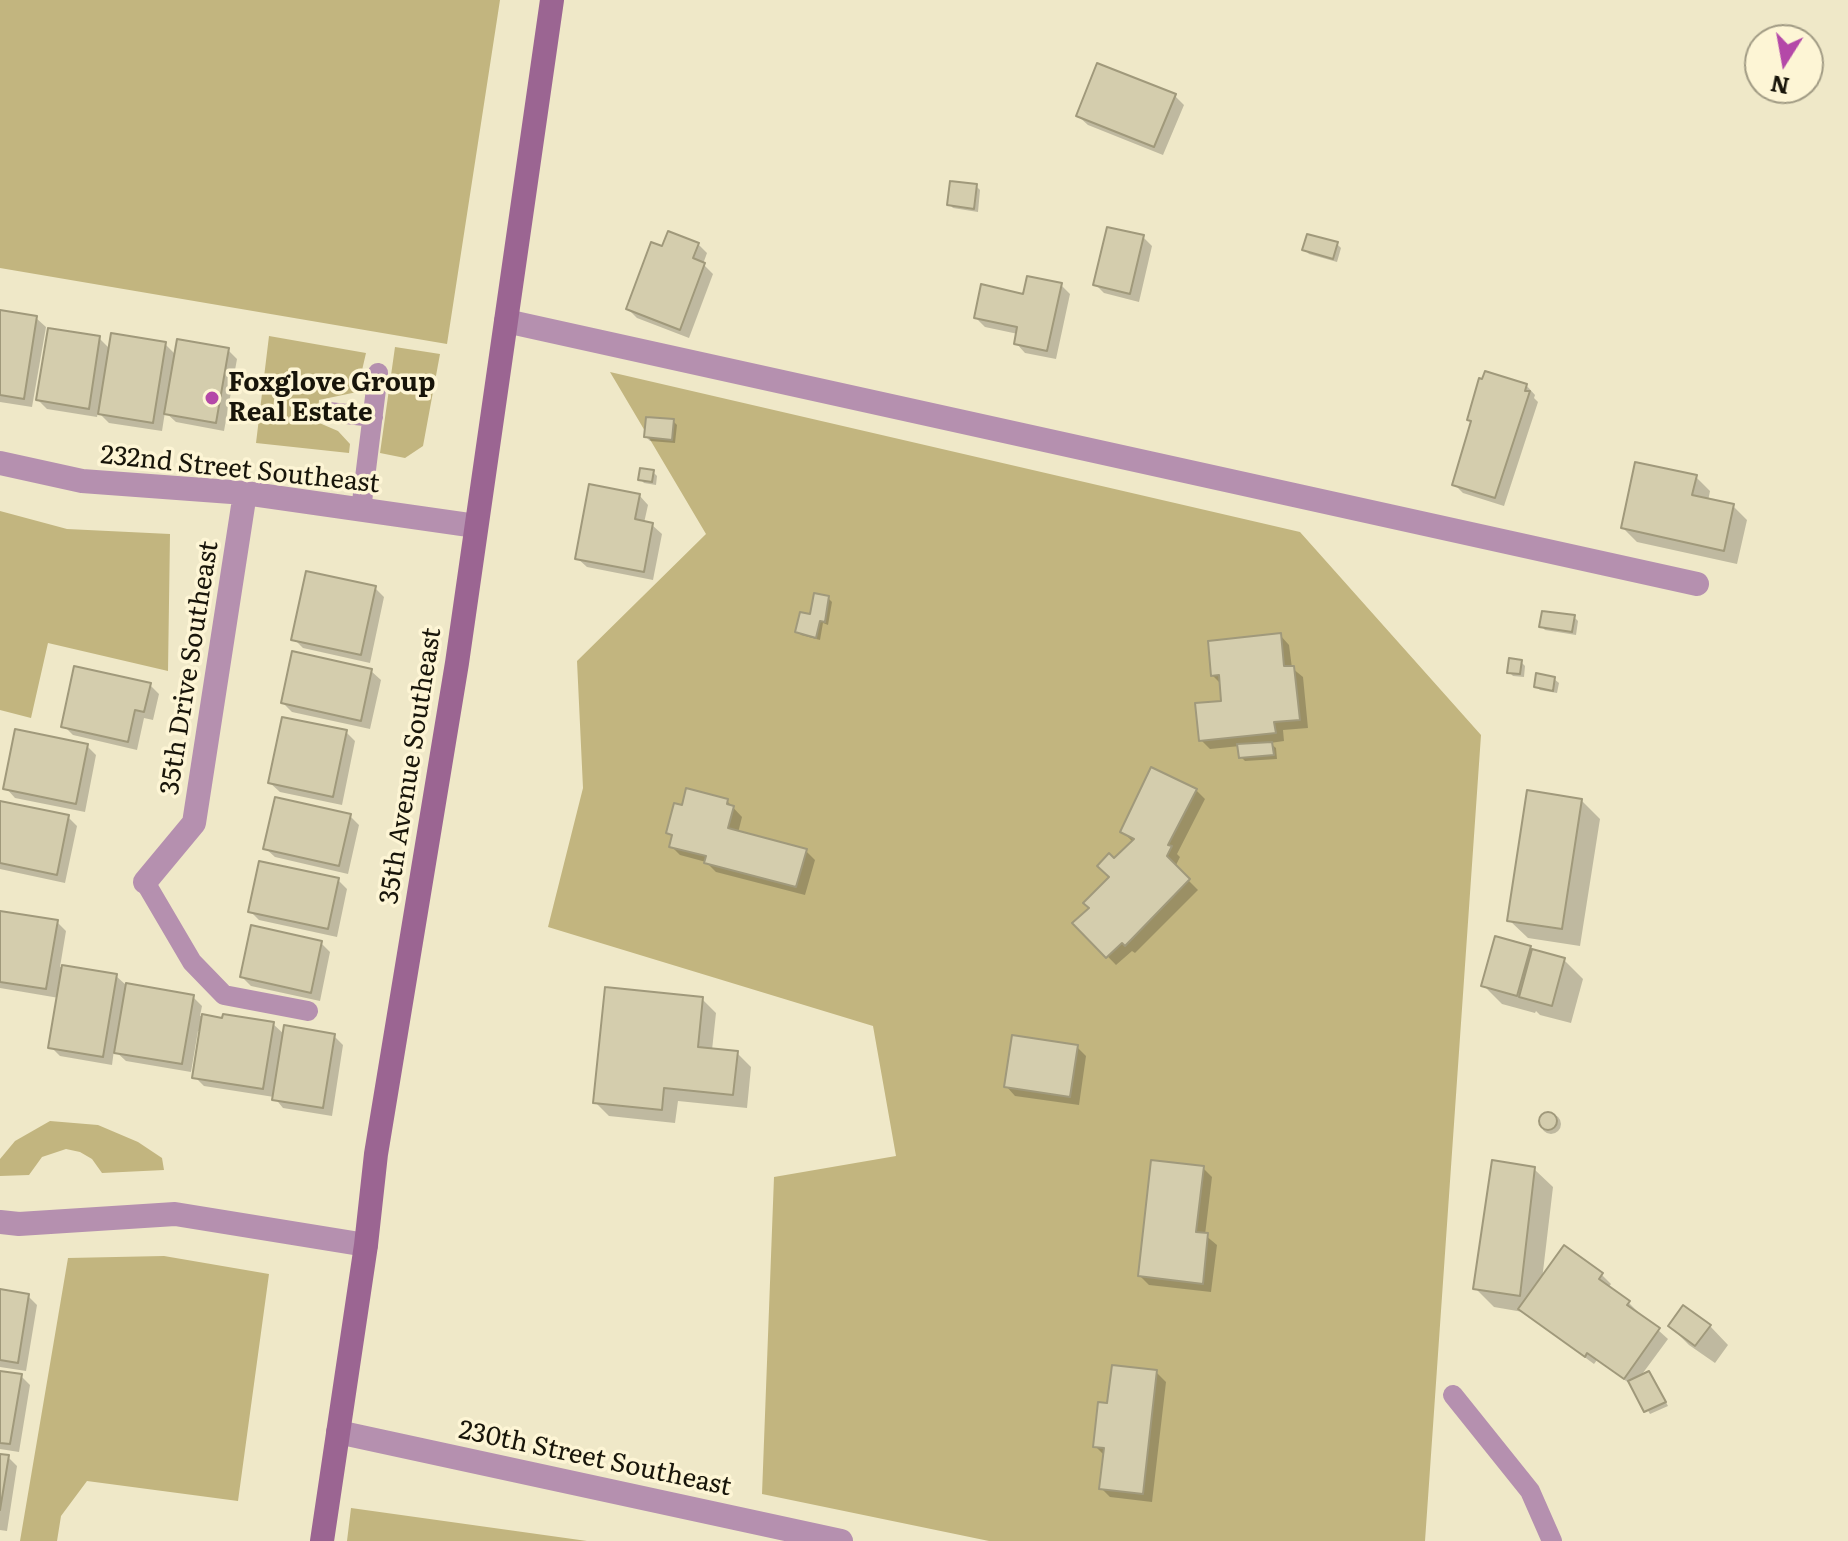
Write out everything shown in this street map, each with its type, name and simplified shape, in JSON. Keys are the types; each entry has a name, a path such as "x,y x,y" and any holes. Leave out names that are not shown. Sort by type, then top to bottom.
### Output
{"street":[{"name":"35th Avenue Southeast","path":"322,1541 366,1245 376,1154 450,706 552,0"},
{"path":"506,321 1697,584"},
{"name":"232nd Street Southeast","path":"0,463 82,481 245,493 476,526"},
{"name":"35th Drive Southeast","path":"145,882 194,823 245,493"},
{"path":"0,1222 19,1224 175,1214 366,1245"},
{"name":"230th Street Southeast","path":"338,1432 841,1541"}],"lane":[{"path":"361,510 378,373"},
{"path":"329,412 373,417"},
{"path":"145,882 192,962 224,995 308,1011"},
{"path":"1453,1395 1530,1491 1552,1541"}],"shaded area":[{"path":"0,0 500,0 447,344 0,268"},
{"path":"269,336 366,353 357,392 319,400 317,422 338,431 350,444 349,453 256,443"},
{"path":"395,347 440,354 423,446 405,458 380,453"},
{"path":"610,372 1300,532 1481,735 1425,1541 989,1541 762,1494 774,1177 896,1156 873,1026 548,927 583,788 577,661 706,534"},
{"path":"0,511 67,529 170,534 168,671 48,643 31,718 0,710"},
{"path":"50,1121 98,1125 138,1142 162,1158 164,1170 102,1173 92,1159 66,1149 42,1157 29,1175 0,1176 0,1159 15,1141"},
{"path":"164,1256 269,1274 238,1501 87,1481 61,1516 57,1541 20,1541 68,1258"},
{"path":"351,1508 587,1541 347,1541"}],"building":[{"path":"1097,63 1176,94 1154,147 1076,116"},
{"path":"950,181 977,184 974,209 947,205"},
{"path":"1107,227 1144,235 1130,294 1093,285"},
{"path":"668,231 699,243 693,258 705,263 680,330 626,309 651,242 662,246"},
{"path":"1307,234 1338,242 1333,259 1302,250"},
{"path":"1027,276 1062,283 1047,351 1014,344 1017,327 974,318 981,284 1023,294"},
{"path":"0,310 37,316 24,399 0,395"},
{"path":"48,328 100,336 89,409 36,400"},
{"path":"111,333 166,342 153,423 98,414"},
{"path":"177,339 229,348 216,423 164,414"},
{"path":"1485,371 1527,384 1525,391 1530,391 1495,498 1452,485 1471,421 1467,420 1479,378 1482,379"},
{"path":"646,417 674,419 672,440 644,437"},
{"path":"1635,462 1697,475 1692,495 1734,504 1724,551 1621,528"},
{"path":"640,468 654,470 652,482 638,480"},
{"path":"589,484 640,494 635,519 653,523 644,572 575,559"},
{"path":"306,571 376,586 361,655 291,640"},
{"path":"814,593 829,596 825,622 820,621 816,638 795,632 800,612 810,614"},
{"path":"1542,611 1575,615 1572,632 1539,627"},
{"path":"1281,633 1284,666 1294,666 1300,720 1274,722 1276,733 1199,741 1195,703 1221,701 1219,675 1211,676 1208,641"},
{"path":"292,651 372,669 361,721 281,703"},
{"path":"1509,658 1522,660 1520,674 1507,673"},
{"path":"74,666 151,683 144,712 135,710 128,742 61,727"},
{"path":"1536,673 1555,677 1553,691 1534,687"},
{"path":"282,717 347,730 333,797 268,783"},
{"path":"15,729 88,744 76,804 3,789"},
{"path":"1272,742 1274,755 1239,758 1237,744"},
{"path":"1151,767 1197,789 1168,845 1172,846 1167,856 1190,879 1125,946 1122,943 1106,958 1072,923 1089,908 1083,903 1109,877 1097,866 1109,853 1114,858 1134,839 1120,832"},
{"path":"686,788 728,799 727,804 734,806 728,828 807,849 796,887 704,863 706,856 669,847 672,835 666,833 674,803 682,805"},
{"path":"1527,790 1582,799 1562,929 1507,921"},
{"path":"275,797 351,814 339,866 263,849"},
{"path":"0,801 69,815 57,875 0,863"},
{"path":"259,861 339,878 328,929 248,912"},
{"path":"0,911 58,920 46,989 0,982"},
{"path":"251,925 322,941 311,993 240,977"},
{"path":"1495,936 1531,946 1517,996 1481,986"},
{"path":"1532,949 1565,958 1552,1006 1519,997"},
{"path":"62,965 117,974 103,1057 48,1048"},
{"path":"126,983 194,995 182,1064 114,1053"},
{"path":"605,987 703,997 698,1047 738,1051 733,1095 664,1088 662,1110 593,1103"},
{"path":"202,1014 274,1022 263,1089 192,1078"},
{"path":"284,1025 335,1034 323,1108 272,1100"},
{"path":"1012,1035 1078,1045 1070,1097 1004,1087"},
{"path":"1544,1112 1552,1112 1557,1121 1555,1128 1544,1130 1539,1125 1539,1117"},
{"path":"1151,1160 1204,1166 1196,1232 1208,1233 1203,1284 1138,1276"},
{"path":"1492,1160 1535,1167 1520,1296 1473,1289"},
{"path":"1564,1245 1603,1273 1599,1279 1630,1301 1627,1305 1660,1328 1624,1379 1587,1353 1585,1357 1518,1309"},
{"path":"0,1289 29,1294 18,1363 0,1360"},
{"path":"1683,1305 1711,1325 1695,1346 1668,1326"},
{"path":"1112,1365 1157,1370 1143,1494 1099,1489 1104,1448 1093,1447 1098,1402 1107,1403"},
{"path":"0,1371 22,1374 10,1444 0,1443"},
{"path":"1649,1371 1666,1402 1644,1412 1628,1381"},
{"path":"0,1454 9,1455 0,1510"}],"place":[{"name":"Foxglove Group Real Estate","path":"212,398"}]}
